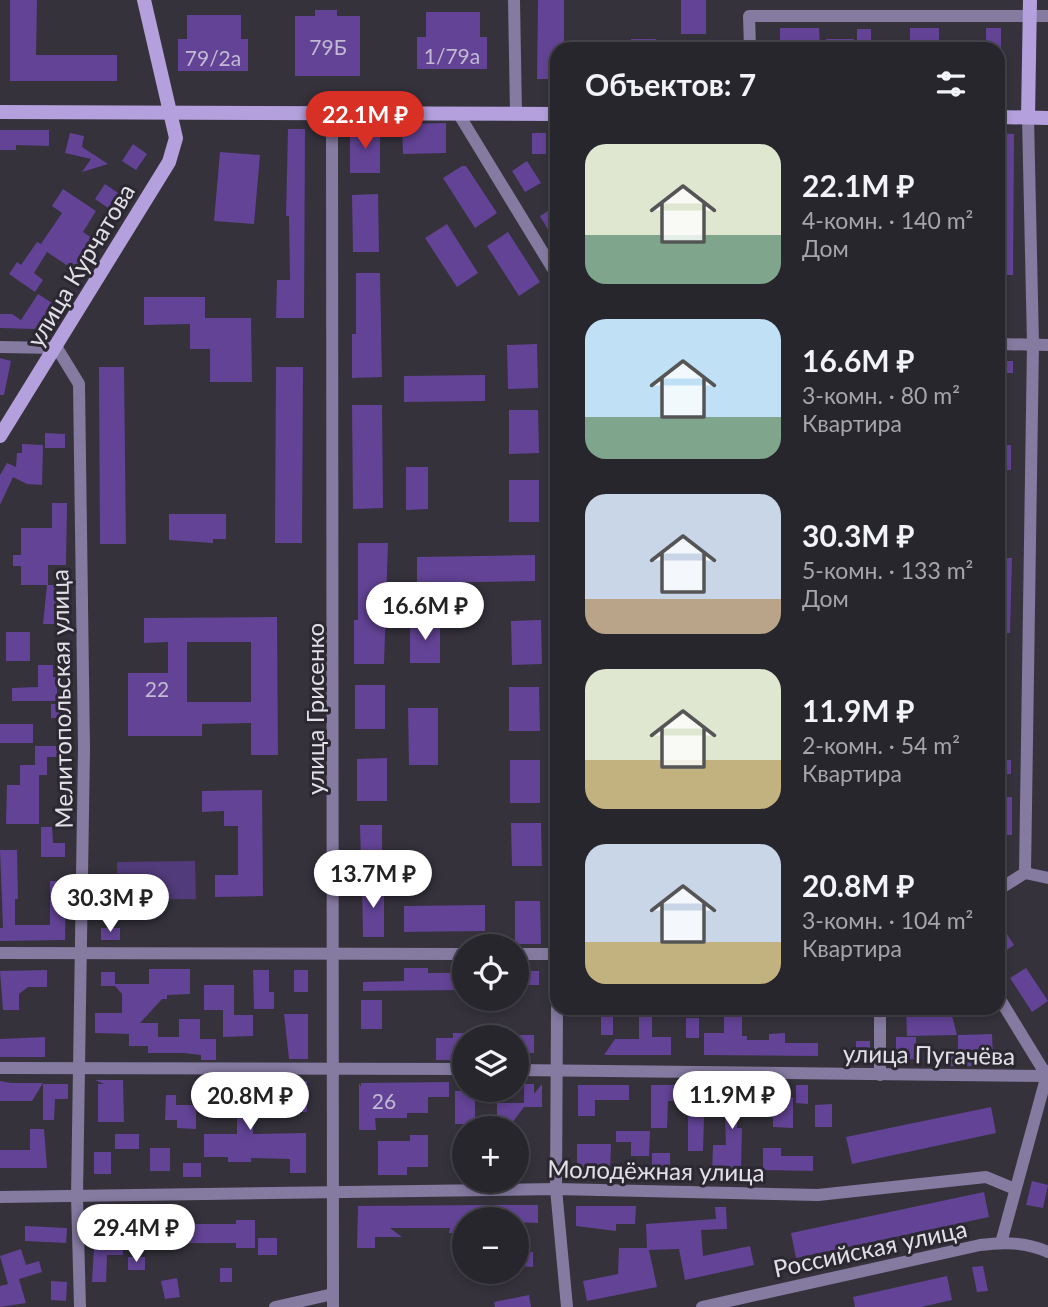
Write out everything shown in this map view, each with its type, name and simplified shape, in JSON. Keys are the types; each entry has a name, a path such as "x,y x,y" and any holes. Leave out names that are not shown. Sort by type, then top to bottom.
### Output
{"street":[{"name":"улица Курчатова","path":"0,436 57,348 169,162 176,138 172,110 153,46 144,0"},
{"path":"514,0 516,113"},
{"path":"1026,873 1033,344 1028,117 1030,0"},
{"path":"750,42 749,16 1048,16"},
{"path":"0,112 172,110 550,114"},
{"name":"улица Грисенко","path":"332,112 335,955 333,1301"},
{"path":"458,113 550,264"},
{"path":"1005,117 1048,118"},
{"path":"1005,344 1048,345"},
{"path":"0,347 57,348"},
{"name":"Мелитопольская улица","path":"57,348 79,384 84,749 77,1196 80,1307"},
{"path":"1005,886 1026,873 1048,877"},
{"path":"0,953 452,954"},
{"path":"529,954 550,954"},
{"path":"1001,1242 1047,1074 1005,1007"},
{"path":"557,1015 556,1189 567,1307"},
{"path":"880,1015 880,1075"},
{"path":"0,1068 334,1066 452,1069"},
{"name":"улица Пугачёва","path":"529,1070 880,1075 1047,1074"},
{"name":"Молодёжная улица","path":"0,1197 556,1189 818,1195 986,1177 1015,1189"},
{"name":"Российская улица","path":"702,1307 1001,1242 1033,1245 1048,1252"},
{"path":"275,1307 333,1301"}],"shaded area":[{"path":"195,861 196,899 118,900 117,862"}],"building":[{"path":"10,0 37,0 36,55 117,55 117,81 10,81"},
{"path":"538,0 564,0 564,42 550,42 550,79 537,79"},
{"path":"681,0 706,0 706,34 681,34"},
{"path":"315,10 337,10 337,16 360,16 360,76 295,76 295,16 315,16"},
{"path":"426,12 480,12 480,37 487,37 487,69 417,69 417,37 426,37"},
{"path":"187,15 241,15 241,39 248,39 248,71 178,71 178,39 187,39"},
{"path":"780,28 819,28 820,42 780,42"},
{"path":"910,28 939,28 939,42 910,42"},
{"path":"986,28 1001,28 1001,42 986,42"},
{"path":"857,29 871,29 871,42 857,42"},
{"path":"631,39 656,39 656,42 631,42"},
{"path":"826,39 854,39 854,42 826,42"},
{"path":"446,123 446,153 403,154 402,124"},
{"path":"288,129 305,129 304,318 276,318 277,280 290,280 289,216 286,216"},
{"path":"380,129 380,173 350,173 350,130"},
{"path":"0,130 49,130 49,146 16,145 16,150 0,150"},
{"path":"70,133 84,136 82,147 108,164 82,172 91,159 65,153"},
{"path":"532,133 546,133 546,154 532,154"},
{"path":"1005,133 1014,134 1013,275 1005,275"},
{"path":"133,144 147,154 136,170 122,161"},
{"path":"220,152 260,155 254,224 214,221"},
{"path":"527,161 541,183 525,192 512,171"},
{"path":"466,166 497,213 475,228 443,178"},
{"path":"105,184 118,193 108,208 95,199"},
{"path":"63,189 96,211 83,232 92,238 74,270 47,252 34,273 43,280 35,292 9,274 17,262 21,265 37,242 41,244 62,213 52,206"},
{"path":"378,194 379,252 353,252 352,195"},
{"path":"550,210 550,233 540,216"},
{"path":"447,224 478,273 457,287 425,238"},
{"path":"508,232 540,282 519,296 487,246"},
{"path":"356,273 380,273 382,377 352,378 352,334 356,334"},
{"path":"38,294 52,303 36,329 0,328 0,314 12,314 21,320"},
{"path":"144,297 205,297 205,318 251,318 252,382 210,382 210,349 190,349 190,324 144,325"},
{"path":"537,344 538,388 508,389 507,345"},
{"path":"0,358 11,361 4,395 0,395"},
{"path":"1005,361 1013,361 1013,373 1005,373"},
{"path":"99,367 124,367 126,544 100,544"},
{"path":"276,367 303,367 302,543 275,543"},
{"path":"485,375 485,401 404,402 404,376"},
{"path":"352,405 382,405 383,508 353,509"},
{"path":"509,410 538,410 539,453 509,454"},
{"path":"45,433 65,434 65,448 45,448"},
{"path":"22,444 43,445 42,485 27,484 13,477 0,505 0,475 7,463 16,467 17,453 22,453"},
{"path":"1005,445 1011,445 1011,470 1005,470"},
{"path":"406,467 428,467 428,509 406,510"},
{"path":"509,480 539,480 539,522 509,522"},
{"path":"52,503 67,503 66,565 48,565 48,585 21,585 21,566 13,566 13,555 21,555 21,528 52,528"},
{"path":"169,514 226,514 226,539 213,539 213,543 169,540"},
{"path":"358,543 388,543 384,664 354,664 354,620 358,620"},
{"path":"535,555 535,581 417,583 417,557"},
{"path":"1005,558 1012,558 1010,633 1005,633"},
{"path":"47,585 66,585 65,624 43,624"},
{"path":"277,617 278,755 251,755 251,723 202,724 202,736 128,736 128,673 168,673 168,642 144,643 144,618","holes":["187,642 251,642 251,702 187,702"]},
{"path":"440,620 440,663 410,663 410,621"},
{"path":"541,620 542,664 512,665 511,621"},
{"path":"6,632 30,632 30,661 6,661"},
{"path":"38,665 53,665 53,677 57,677 57,701 12,701 12,688 38,687"},
{"path":"355,685 385,685 385,729 355,729"},
{"path":"509,687 539,687 540,731 509,731"},
{"path":"51,704 66,704 66,718 51,718"},
{"path":"408,708 438,708 438,765 409,765"},
{"path":"0,724 33,724 33,743 0,743"},
{"path":"35,746 59,746 59,757 47,757 47,775 39,775 39,824 6,824 7,785 20,785 20,765 35,765"},
{"path":"387,758 387,801 357,801 357,759"},
{"path":"510,760 540,760 540,803 510,803"},
{"path":"1005,760 1011,760 1011,774 1005,774"},
{"path":"262,790 263,896 215,897 215,875 238,875 238,826 224,826 224,811 202,812 202,791"},
{"path":"1005,797 1012,797 1012,835 1005,835"},
{"path":"511,823 541,823 542,866 512,866"},
{"path":"360,825 382,825 382,863 361,863"},
{"path":"41,827 52,827 53,843 65,843 65,857 41,857"},
{"path":"0,850 17,850 18,899 15,899 15,925 50,925 50,881 66,881 65,940 0,941 0,928 3,928"},
{"path":"362,883 384,883 384,937 363,937"},
{"path":"515,901 540,901 541,944 529,944 529,934 515,934"},
{"path":"485,905 485,931 404,932 404,906"},
{"path":"101,928 120,928 120,940 101,940"},
{"path":"1005,931 1014,945 1005,951"},
{"path":"404,968 428,968 428,973 452,973 452,990 363,991 363,982 404,981"},
{"path":"1026,968 1048,1001 1032,1012 1010,978"},
{"path":"149,969 190,969 190,994 167,995 167,999 162,999 140,1023 158,1023 158,1037 179,1037 179,1019 200,1019 200,1039 216,1039 216,1060 201,1060 201,1055 184,1053 148,1053 148,1046 129,1046 129,1034 95,1033 95,1013 122,1013 122,994 115,986 101,986 101,972 115,972 115,984 149,984"},
{"path":"47,970 47,987 28,987 19,994 19,1010 3,1010 0,971"},
{"path":"253,970 269,970 269,992 274,992 274,1009 254,1009"},
{"path":"294,970 308,970 308,992 294,992"},
{"path":"529,971 539,971 539,985 529,985"},
{"path":"204,985 234,985 234,1015 253,1015 253,1036 223,1037 223,1010 204,1010"},
{"path":"361,1000 382,1000 382,1029 361,1029"},
{"path":"284,1014 308,1014 308,1059 289,1059"},
{"path":"601,1015 613,1015 613,1035 601,1035"},
{"path":"639,1015 652,1015 652,1037 671,1037 671,1055 604,1055 615,1039 639,1039"},
{"path":"724,1015 742,1016 742,1036 747,1036 747,1040 769,1040 769,1034 785,1033 785,1043 818,1043 818,1056 704,1055 704,1033 724,1033"},
{"path":"906,1015 952,1015 957,1035 907,1036"},
{"path":"686,1018 699,1018 699,1038 686,1038"},
{"path":"992,1034 993,1057 978,1057 978,1066 946,1066 945,1055 958,1054 958,1035"},
{"path":"529,1035 534,1035 534,1053 529,1053"},
{"path":"45,1037 45,1057 0,1057 0,1039"},
{"path":"896,1037 916,1037 916,1059 896,1060"},
{"path":"436,1038 452,1038 452,1060 436,1060"},
{"path":"856,1041 870,1041 870,1057 856,1057"},
{"path":"95,1080 123,1080 124,1122 98,1122 98,1084 104,1084"},
{"path":"237,1080 253,1080 253,1134 306,1133 306,1173 290,1173 290,1159 251,1158 251,1162 228,1162 228,1157 204,1157 204,1134 237,1134 237,1112 202,1112 202,1091 237,1091"},
{"path":"0,1081 43,1083 32,1101 0,1101"},
{"path":"287,1081 307,1081 307,1112 287,1112"},
{"path":"449,1082 449,1097 428,1097 428,1113 407,1113 407,1118 375,1118 376,1130 359,1130 359,1083 361,1087 361,1083"},
{"path":"43,1084 68,1084 68,1099 55,1099 54,1120 43,1120"},
{"path":"529,1084 534,1084 534,1094 542,1084 542,1107 524,1107 517,1116 497,1116 497,1103 529,1102"},
{"path":"578,1085 629,1085 629,1100 595,1100 595,1116 578,1116"},
{"path":"651,1085 705,1085 703,1151 688,1151 688,1101 668,1101 667,1128 651,1128"},
{"path":"724,1085 761,1086 761,1097 740,1097 737,1104 737,1128 742,1128 741,1170 724,1170 724,1177 712,1177 713,1145 726,1145"},
{"path":"796,1085 808,1085 808,1104 796,1103"},
{"path":"166,1095 176,1095 176,1105 196,1105 196,1129 177,1128 177,1120 165,1120"},
{"path":"773,1098 793,1098 793,1128 773,1127"},
{"path":"455,1102 475,1102 475,1116 455,1116"},
{"path":"832,1104 832,1127 815,1127 815,1105"},
{"path":"991,1107 996,1133 852,1164 846,1137"},
{"path":"30,1129 44,1129 47,1168 0,1168 0,1150 30,1150"},
{"path":"616,1131 650,1131 649,1156 631,1156 631,1142 616,1142"},
{"path":"115,1134 139,1134 139,1149 115,1149"},
{"path":"410,1135 428,1135 428,1167 407,1167 407,1175 378,1175 378,1141 410,1141"},
{"path":"577,1144 611,1144 610,1173 577,1172"},
{"path":"150,1148 170,1148 170,1171 150,1171"},
{"path":"763,1148 781,1148 781,1156 813,1156 813,1171 763,1170"},
{"path":"94,1152 111,1152 111,1174 94,1174"},
{"path":"652,1153 670,1153 670,1170 652,1169"},
{"path":"183,1163 201,1163 201,1177 183,1177"},
{"path":"1032,1181 1048,1185 1043,1208 1026,1205"},
{"path":"984,1192 989,1217 796,1258 791,1233"},
{"path":"538,1205 538,1223 529,1223 529,1207 452,1207 452,1233 449,1233 450,1228 390,1228 402,1237 375,1237 375,1248 357,1248 358,1206"},
{"path":"576,1206 636,1206 635,1224 616,1224 616,1231 576,1226"},
{"path":"715,1207 726,1207 727,1229 701,1230 703,1256 750,1246 754,1265 685,1280 679,1249 649,1250 657,1287 587,1301 583,1281 618,1274 619,1248 647,1248 646,1224 716,1219"},
{"path":"236,1220 255,1220 255,1248 236,1248 236,1243 181,1243 181,1247 163,1247 163,1224 236,1224"},
{"path":"25,1226 67,1228 66,1243 25,1241"},
{"path":"95,1229 121,1229 123,1234 123,1255 107,1255 106,1282 92,1282"},
{"path":"258,1238 277,1238 277,1255 258,1255"},
{"path":"21,1249 26,1265 39,1261 42,1272 19,1279 26,1303 0,1307 0,1286 8,1284 0,1256"},
{"path":"529,1252 533,1252 533,1267 529,1267"},
{"path":"128,1257 145,1257 145,1270 128,1270"},
{"path":"983,1266 988,1291 977,1292 972,1267"},
{"path":"220,1268 232,1268 232,1282 220,1282"},
{"path":"947,1276 952,1300 921,1307 855,1307 853,1297"},
{"path":"177,1278 180,1297 165,1299 161,1281"},
{"path":"51,1281 67,1282 66,1301 51,1300"},
{"path":"529,1295 531,1307 495,1307 494,1302"}]}
